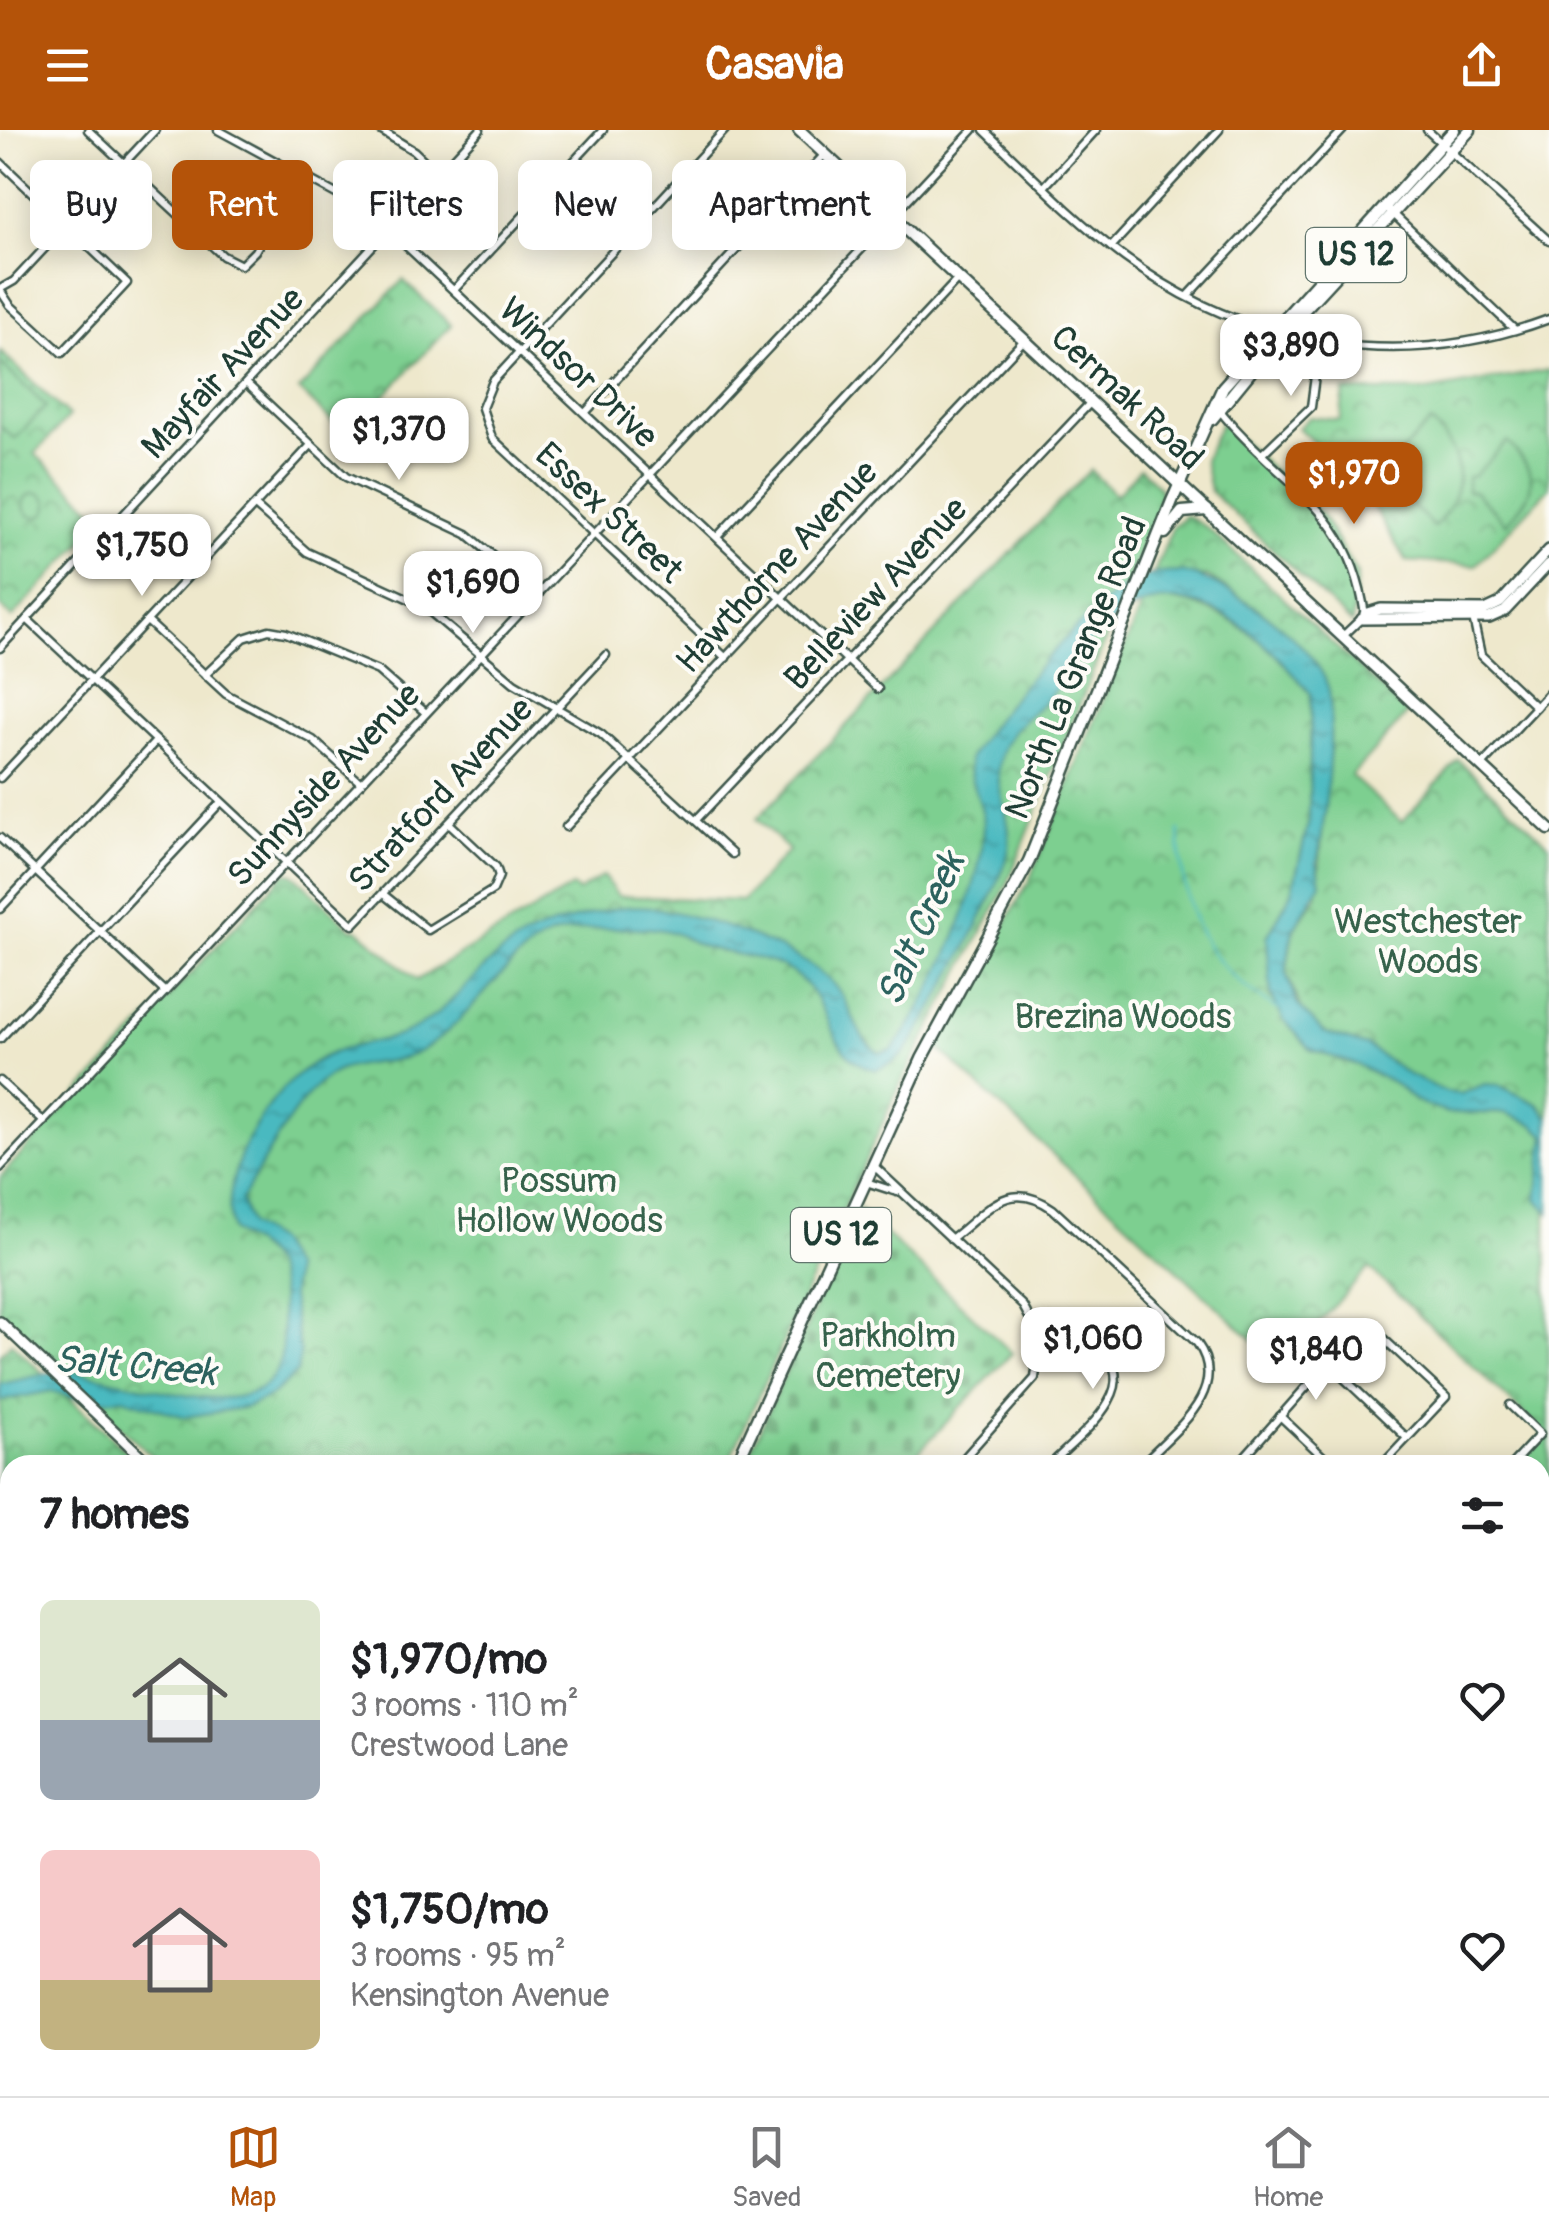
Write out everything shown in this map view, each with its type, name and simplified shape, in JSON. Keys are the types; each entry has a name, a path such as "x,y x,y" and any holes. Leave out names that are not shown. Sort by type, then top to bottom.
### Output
{"main road":[{"name":"Cermak Road","path":"800,130 831,160"},
{"name":"US 12","path":"1447,147 1454,130"},
{"name":"US 12","path":"1180,484 1215,417 1223,387 1447,147 1470,130"},
{"name":"Cermak Road","path":"906,229 1548,826"},
{"name":"North La Grange Road","path":"741,1455 922,1059 1028,860 1180,484"},
{"path":"1150,555 1182,512 1207,510"}],"street":[{"path":"88,130 120,160"},
{"path":"126,160 154,130"},
{"name":"Windsor Drive","path":"218,130 277,160"},
{"path":"380,130 423,160"},
{"name":"Mayfair Avenue","path":"453,160 480,130"},
{"path":"454,290 603,130"},
{"path":"520,352 725,130"},
{"name":"Sunnyside Avenue","path":"906,201 973,130"},
{"path":"984,130 1111,247 1188,296 1276,332 1319,345 1417,348 1549,320"},
{"path":"1044,186 1096,130"},
{"path":"1111,247 1219,130"},
{"path":"1188,296 1343,130"},
{"path":"1427,130 1549,241"},
{"path":"585,413 825,154"},
{"path":"0,162 30,191"},
{"path":"152,190 172,209"},
{"path":"1389,210 1516,330"},
{"path":"43,250 14,281 0,289 10,305 62,352 127,283 92,250"},
{"path":"217,250 240,265 255,250"},
{"name":"Mayfair Avenue","path":"0,648 370,250"},
{"name":"Windsor Drive","path":"411,250 878,688"},
{"name":"Sunnyside Avenue","path":"0,1168 860,250"},
{"path":"717,536 958,278"},
{"name":"Hawthorne Avenue","path":"566,827 1024,340"},
{"path":"1262,454 1311,408 1319,345"},
{"name":"Essex Street","path":"520,352 493,381 483,400 485,425 501,446 726,658"},
{"path":"246,383 360,486 479,542 539,594"},
{"name":"Belleview Avenue","path":"696,820 1091,402"},
{"path":"1215,417 1230,423 1327,514 1357,570 1363,616"},
{"path":"0,778 311,445"},
{"path":"254,506 307,552 422,604 514,684 592,727 631,758 732,854"},
{"path":"1539,575 1549,550"},
{"path":"1344,635 1363,616 1505,611 1549,564"},
{"path":"1473,615 1481,656 1536,707"},
{"path":"27,619 287,863"},
{"path":"147,621 246,707 314,740 361,783"},
{"path":"205,675 251,634 286,633 378,671 426,713"},
{"name":"Stratford Avenue","path":"287,863 353,925 606,655"},
{"path":"1481,766 1549,693"},
{"path":"0,909 156,741"},
{"path":"0,1039 222,802"},
{"path":"383,894 428,930 492,890 499,876 496,867 450,822"},
{"path":"0,838 165,992"},
{"path":"0,1081 44,1122"},
{"path":"873,1166 1023,1306 1040,1338 1035,1378 967,1455"},
{"path":"866,1182 898,1192"},
{"path":"952,1239 1009,1195 1030,1195 1053,1208 1198,1343 1210,1364 1210,1382 1200,1402 1150,1455"},
{"path":"0,1322 140,1455"},
{"path":"1246,1455 1308,1385 1332,1368 1370,1327 1446,1397 1391,1455"},
{"path":"1040,1338 1076,1338 1092,1344 1110,1359 1118,1379 1112,1397 1059,1455"},
{"path":"1332,1368 1407,1438"},
{"path":"1510,1405 1540,1434 1520,1455"},
{"path":"1280,1416 1321,1455"}],"green space":[{"path":"403,280 451,325 347,436 299,390"},
{"path":"0,351 69,416 35,454 104,519 12,618 0,606"},
{"path":"0,363 46,406 15,439 0,426"},
{"path":"1549,370 1549,488 1476,565 1406,561 1361,486 1298,428 1310,417 1340,420 1344,391 1427,391"},
{"path":"1221,422 1322,515 1357,575 1352,624 1210,491 1204,460"},
{"path":"1431,422 1451,448 1458,474 1453,500 1434,527 1389,483 1382,482 1382,464 1389,464"},
{"path":"1507,442 1526,464 1531,483 1524,502 1506,523 1475,492 1467,491 1467,477 1474,476"},
{"name":"Possum Hollow Woods","path":"1140,468 1160,488 1161,502 1007,885 900,1085 732,1455 150,1455 0,1314 0,1177 285,873 293,874 353,930 356,928 417,980 572,887 578,892 603,876 618,896 742,901 789,850 757,819 1090,470 1116,495"},
{"path":"36,493 48,505 36,517 24,505"},
{"name":"Westchester Woods","path":"1186,515 1207,528 1408,713 1351,776 1402,822 1458,760 1549,844 1549,1118 1538,1104 1498,1085 1461,1094 1446,1092 1407,1074 1367,1046 1323,1032 1305,1016 1286,973 1293,930 1317,896 1331,724 1303,651 1260,610 1208,577 1154,573 1173,526"},
{"name":"Brezina Woods","path":"1161,599 1206,609 1246,630 1280,659 1311,694 1309,820 1292,892 1267,937 1271,995 1284,1020 1311,1050 1358,1065 1398,1086 1416,1102 1463,1113 1506,1113 1533,1124 1545,1135 1549,1438 1369,1268 1280,1365 937,1047 1029,881 1142,604"},
{"name":"Parkholm Cemetery","path":"859,1209 1012,1353 915,1455 748,1455"},
{"path":"11,1343 130,1455 0,1455 0,1355"},
{"path":"1545,1434 1549,1438 1549,1455 1525,1455"}],"water":[{"name":"Salt Creek","path":"1182,572 1222,587 1267,616 1306,651 1328,687 1330,746 1317,862 1321,883 1293,930 1286,973 1297,1004 1323,1032 1367,1046 1407,1074 1446,1092 1461,1094 1485,1084 1498,1085 1538,1104 1549,1118 1549,1213 1537,1199 1545,1135 1533,1124 1506,1113 1447,1113 1416,1102 1398,1086 1358,1065 1311,1050 1284,1020 1271,995 1267,937 1292,892 1309,820 1311,694 1279,658 1240,625 1196,603 1172,600 1136,608 1096,634 1056,689 1006,742 998,776 1009,834 1004,864 980,921 945,987 896,1060 876,1070 846,1053 814,994 802,980 775,964 705,947 663,930 602,928 553,935 527,950 427,1047 395,1060 340,1070 326,1078 311,1091 272,1147 241,1200 250,1225 276,1241 293,1269 291,1297 300,1355 297,1372 271,1396 247,1407 185,1417 123,1398 89,1401 51,1391 0,1401 0,1384 60,1372 192,1396 227,1398 256,1391 275,1373 282,1340 275,1270 263,1252 232,1230 233,1179 255,1126 291,1080 313,1063 335,1052 400,1035 421,1025 506,949 546,928 638,906 728,928 804,961 839,991 866,1041 880,1053 892,1050 939,974 976,878 984,824 969,758 1024,684 1098,608 1143,577"}],"waterway":[{"path":"1179,831 1185,888 1202,936 1232,975 1278,1009"}]}
